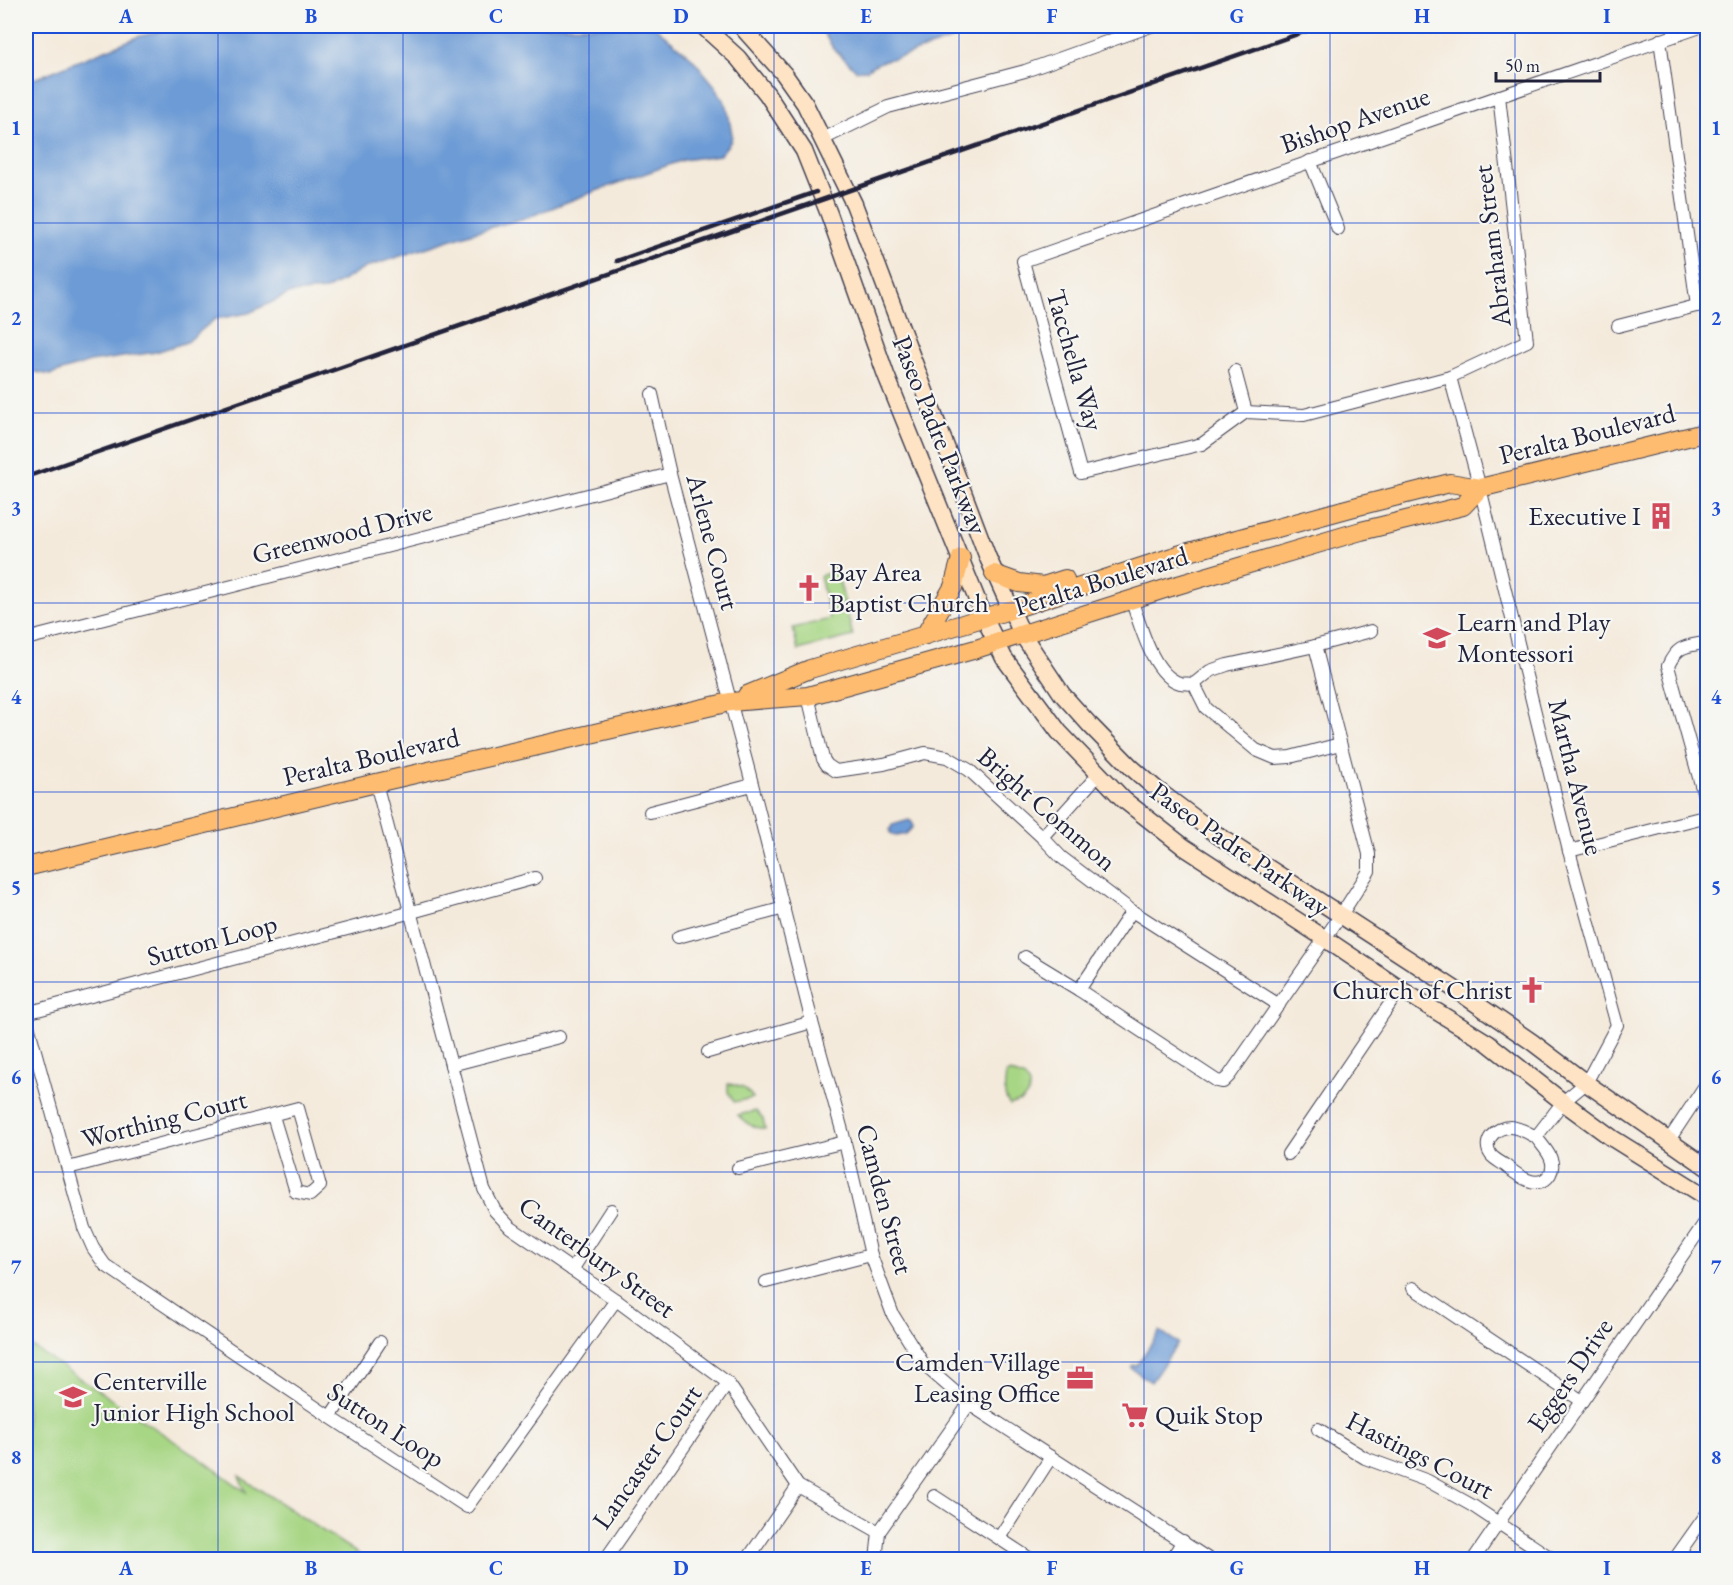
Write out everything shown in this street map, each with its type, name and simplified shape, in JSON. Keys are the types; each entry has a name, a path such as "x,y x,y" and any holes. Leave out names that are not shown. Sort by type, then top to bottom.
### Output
{"main road":[{"name":"Paseo Padre Parkway","path":"703,26 738,58 767,94 804,151 830,214 886,375 984,617 1004,658 1059,732 1124,800 1184,847 1400,990 1488,1043 1612,1138 1707,1198"},
{"name":"Paseo Padre Parkway","path":"741,26 784,74 805,104 855,204 994,574 1022,634 1062,694 1156,789 1216,834 1523,1035 1586,1083 1707,1168"},
{"name":"Peralta Boulevard","path":"730,702 810,669 1010,610 1233,540 1449,483 1480,488 1707,432"},
{"name":"Peralta Boulevard","path":"26,867 376,783 730,702 808,696 996,643 1131,599 1362,531 1463,506 1480,488"},
{"path":"925,634 952,587 961,558"},
{"path":"994,574 1019,583 1043,586 1112,564 1133,570"}],"street":[{"path":"823,139 888,107 1024,71 1151,26"},
{"name":"Bishop Avenue","path":"1023,261 1703,26"},
{"path":"1618,326 1702,304 1660,40"},
{"name":"Abraham Street","path":"1450,377 1527,341 1499,96"},
{"path":"1310,161 1338,229"},
{"name":"Tacchella Way","path":"1023,261 1081,473 1202,444 1246,412"},
{"path":"1235,371 1246,412 1304,415 1450,377"},
{"name":"Martha Avenue","path":"1450,377 1480,488 1569,851 1617,1025 1586,1083 1563,1102 1536,1137"},
{"name":"Arlene Court","path":"652,394 670,474 730,702"},
{"name":"Greenwood Drive","path":"26,639 670,474"},
{"path":"1131,599 1153,657 1167,675 1179,682 1194,684 1210,671 1227,665 1371,631"},
{"path":"1707,642 1680,648 1668,666 1707,810"},
{"path":"1025,957 1217,1081 1223,1082 1279,1005 1369,871 1369,854 1315,646"},
{"path":"1194,684 1206,708 1256,750 1265,754 1275,758 1290,757 1340,744"},
{"name":"Bright Common","path":"808,696 824,759 827,765 836,771 884,764 925,753 947,757 969,770 1061,857 1132,910 1279,1005"},
{"name":"Camden Street","path":"730,702 845,1142 871,1255 893,1315 924,1365 969,1404 1210,1560"},
{"path":"1042,837 1098,774"},
{"name":"Canterbury Street","path":"376,783 484,1189 495,1211 510,1227 616,1300 728,1383 798,1486 879,1532"},
{"path":"650,812 752,785"},
{"path":"1569,851 1707,816"},
{"name":"Sutton Loop","path":"26,1013 534,878"},
{"path":"678,937 784,909"},
{"path":"1079,990 1132,910"},
{"path":"1288,1154 1400,990"},
{"name":"Sutton Loop","path":"26,1018 84,1228 93,1248 105,1264 467,1507 616,1300"},
{"path":"708,1052 812,1022"},
{"path":"451,1065 559,1037"},
{"path":"1669,1140 1707,1082"},
{"name":"Worthing Court","path":"68,1168 298,1108 320,1186 309,1195 296,1192 273,1116"},
{"path":"1498,1128 1521,1129 1536,1137 1550,1157 1552,1165 1551,1172 1546,1179 1539,1182 1520,1177 1491,1155 1488,1146 1489,1138 1498,1128"},
{"path":"738,1168 845,1142"},
{"path":"572,1270 611,1210"},
{"name":"Eggers Drive","path":"1473,1560 1707,1218"},
{"path":"766,1282 871,1255"},
{"path":"1413,1288 1582,1401"},
{"path":"330,1417 380,1342"},
{"name":"Lancaster Court","path":"605,1560 728,1383"},
{"path":"876,1560 879,1532 969,1404"},
{"name":"Hastings Court","path":"1318,1429 1365,1458 1428,1481 1473,1506 1554,1560"},
{"path":"999,1538 1051,1458"},
{"path":"747,1560 798,1486"},
{"path":"934,1496 1032,1560"},
{"path":"1674,1560 1707,1512"},
{"path":"1171,1560 1183,1541"}],"green space":[{"path":"836,568 853,636 798,650 793,628 830,619 820,576"},
{"path":"1010,1072 1025,1078 1029,1086 1029,1094 1021,1101 1010,1105 1007,1102 1005,1090 1006,1074"},
{"path":"728,1084 742,1088 753,1098 734,1102 728,1092"},
{"path":"756,1111 763,1119 765,1129 750,1125 738,1115"},
{"name":"Centerville Junior High School","path":"28,1344 201,1459 246,1492 239,1476 366,1559 26,1559 26,1345"}],"water":[{"path":"187,26 654,26 692,58 715,86 727,106 731,141 720,155 683,160 529,217 474,232 367,267 326,290 291,293 249,313 215,319 187,342 156,352 90,362 50,375 26,370 26,82 140,36"},
{"path":"819,26 991,26 875,64 867,70 856,70 833,48"},
{"path":"909,820 913,827 906,834 896,836 890,833 892,825"},
{"path":"1160,1331 1178,1343 1151,1382 1131,1368 1133,1365 1136,1366"}],"railway":[{"path":"26,477 1321,26"},
{"path":"617,261 816,192"}],"place":[{"name":"Executive I","path":"1661,516"},
{"name":"Bay Area Baptist Church","path":"809,588"},
{"name":"Learn and Play Montessori","path":"1437,638"},
{"name":"Church of Christ","path":"1532,990"},
{"name":"Camden Village Leasing Office","path":"1080,1378"},
{"name":"Centerville Junior High School","path":"73,1397"},
{"name":"Quik Stop","path":"1135,1415"}]}
